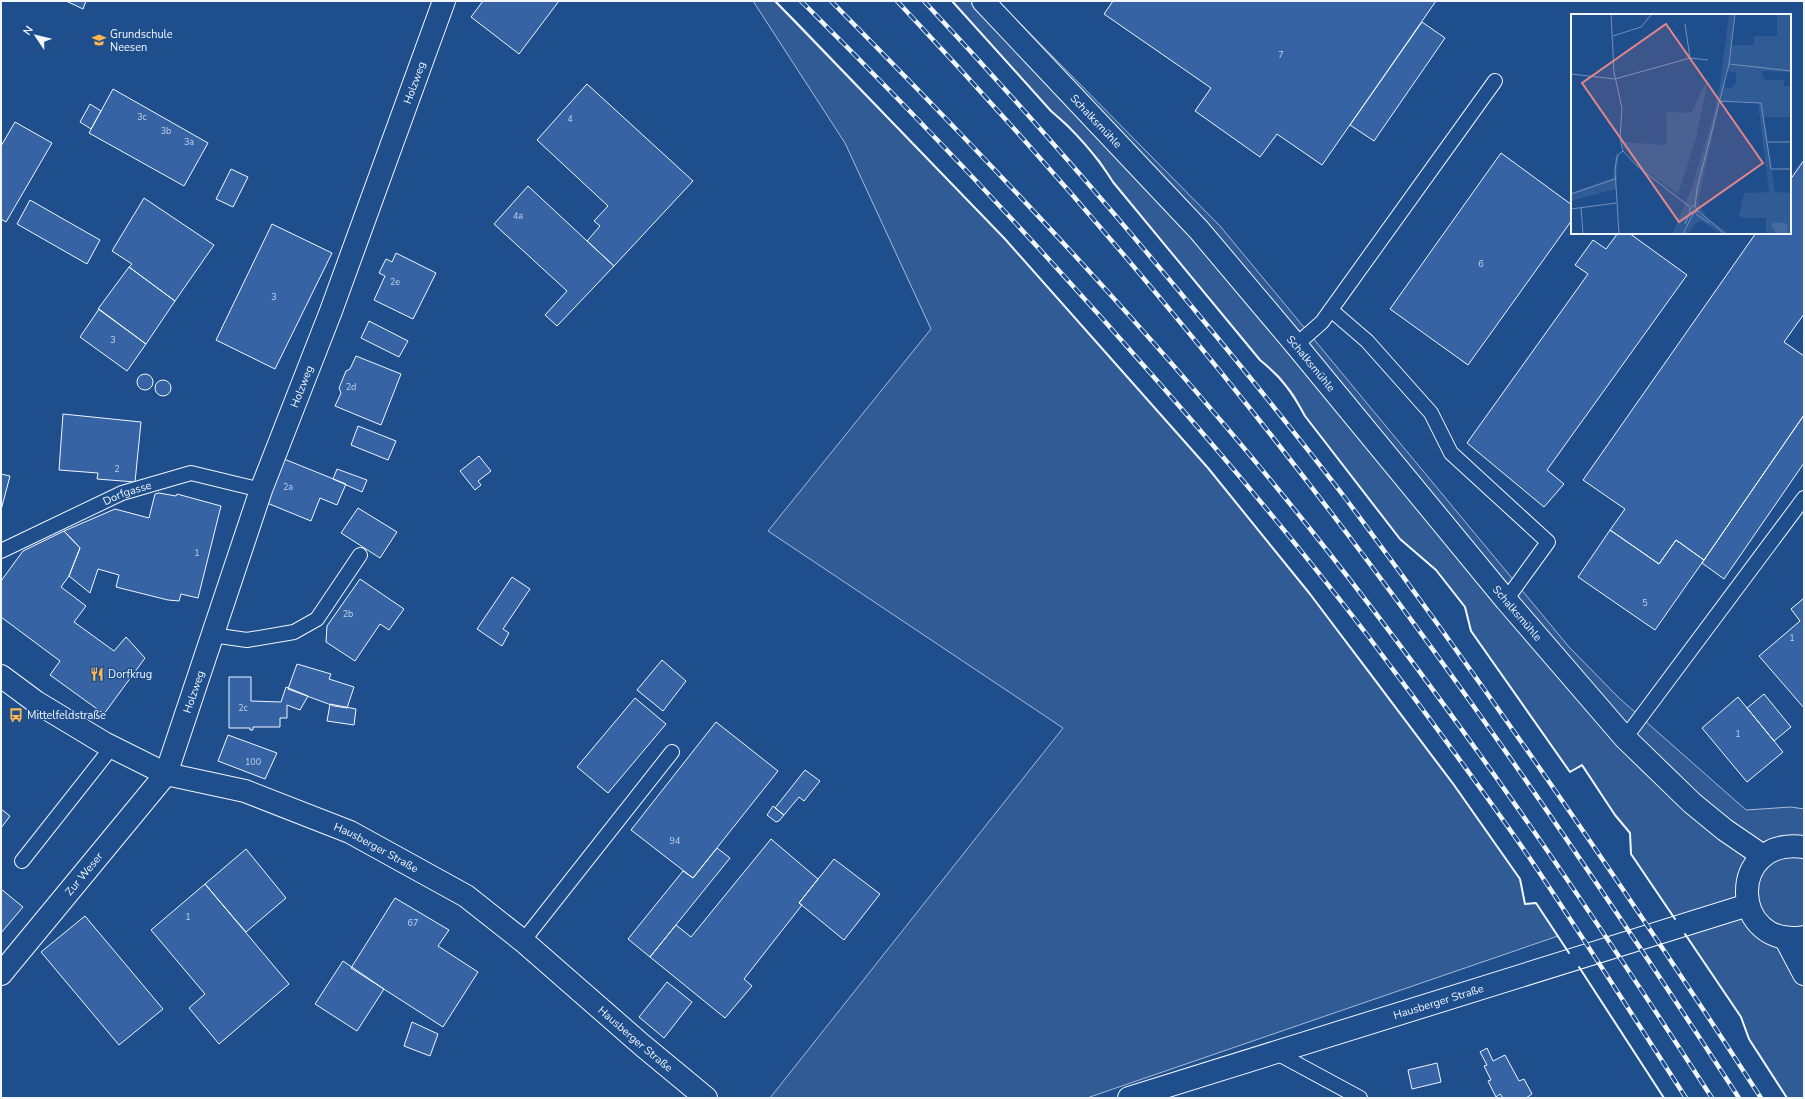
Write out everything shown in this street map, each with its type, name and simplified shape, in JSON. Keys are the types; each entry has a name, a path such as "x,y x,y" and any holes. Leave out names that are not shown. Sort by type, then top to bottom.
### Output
{"street":[{"name":"Holzweg","path":"166,774 261,490 331,311 444,1"},
{"name":"Schalksmühle","path":"989,4 1199,230 1296,345 1506,600 1625,738 1692,803 1725,830 1763,856"},
{"name":"Hausberger Straße","path":"1,676 36,702 112,747 166,774 244,791 350,832 466,896 523,941 642,1045 706,1098"},
{"name":"Zur Weser","path":"1,974 166,774"},
{"path":"1804,846 1792,845 1777,848 1763,856 1755,863 1747,883 1746,894 1752,915 1762,927 1775,936 1794,938 1804,974"},
{"name":"Hausberger Straße","path":"1129,1098 1748,905"}],"lane":[{"path":"1296,345 1322,322 1496,81"},
{"path":"1331,310 1367,341 1431,413 1451,453 1548,542 1506,600"},
{"name":"Dorfgasse","path":"1,551 122,493 191,473 261,490"},
{"path":"1625,738 1804,498"},
{"path":"212,635 248,640 294,632 317,619 360,555"},
{"path":"22,861 112,747"},
{"path":"523,941 672,752"},
{"path":"1275,1052 1360,1098"}],"shaded area":[{"path":"753,1 775,1 795,20 1005,239 1208,468 1310,594 1369,671 1454,785 1520,879 1525,904 1536,903 1558,936 1087,1098 770,1098 1063,728 768,531 931,329 845,143"},
{"path":"952,1 998,1 1220,226 1569,647 1619,698 1746,810 1791,807 1804,809 1804,1098 1787,1098 1749,1039 1741,1017 1631,854 1630,833 1615,815 1582,766 1570,772 1471,631 1465,607 1436,570 1400,539 1305,416 1294,395 1279,376 1260,360 1113,182 1100,161 1068,125 1051,111"}],"building":[{"path":"66,1 86,1 83,9"},
{"path":"483,1 559,1 519,54 471,17"},
{"path":"1113,1 1436,1 1322,165 1277,134 1260,157 1195,111 1211,88 1104,14"},
{"path":"1422,22 1445,38 1374,141 1350,125"},
{"path":"587,84 693,181 614,266 587,241 600,226 594,221 608,206 537,140"},
{"path":"113,89 208,143 184,186 89,133"},
{"path":"90,104 101,111 91,129 80,122"},
{"path":"15,122 52,143 6,222 1,219 1,146"},
{"path":"1501,153 1571,204 1571,221 1468,365 1390,309"},
{"path":"1804,160 1804,314 1784,342 1804,356 1804,415 1704,560 1676,540 1659,564 1610,530 1625,509 1583,480 1755,234 1791,234 1791,179"},
{"path":"231,169 248,177 233,207 216,199"},
{"path":"528,186 614,266 557,326 545,315 567,291 494,224"},
{"path":"144,198 214,245 175,301 129,267 132,264 112,251"},
{"path":"30,200 100,240 87,264 17,224"},
{"path":"272,224 332,253 275,369 216,340"},
{"path":"1617,234 1630,234 1687,275 1547,470 1564,484 1544,507 1467,443 1588,274 1575,265 1593,240 1606,249"},
{"path":"396,253 436,273 413,319 374,300 385,276 379,273 386,259 392,262"},
{"path":"129,267 175,301 146,344 98,309"},
{"path":"99,309 146,344 127,371 80,337"},
{"path":"369,321 408,341 399,357 361,338"},
{"path":"356,356 401,374 381,425 335,406 341,393 339,388 346,371 350,369"},
{"path":"145,374 151,376 153,382 151,388 145,390 139,388 137,382 139,376"},
{"path":"163,380 169,382 171,388 169,394 163,396 157,394 155,388 157,382"},
{"path":"63,414 141,422 135,482 97,479 98,473 59,470"},
{"path":"1804,415 1804,463 1724,579 1702,563"},
{"path":"358,426 396,441 388,460 351,445"},
{"path":"479,456 491,471 478,481 481,485 475,490 460,471"},
{"path":"284,459 346,484 337,505 320,498 311,521 267,503"},
{"path":"337,469 367,480 362,492 333,479"},
{"path":"1,474 10,476 1,510"},
{"path":"159,493 176,496 177,494 221,506 198,598 181,594 179,601 168,600 116,587 119,575 98,569 90,593 69,576 80,548 64,531 115,509 149,518 155,494"},
{"path":"358,508 397,532 380,558 341,533"},
{"path":"1610,530 1659,564 1676,540 1704,560 1655,630 1578,577"},
{"path":"64,531 80,548 69,576 61,587 86,606 74,622 114,651 126,637 145,658 104,714 50,675 60,661 1,617 1,581 23,551"},
{"path":"512,577 530,589 503,629 509,633 502,646 477,629"},
{"path":"360,579 404,609 389,630 380,624 355,661 326,642 327,626"},
{"path":"1804,598 1804,708 1759,656 1800,621 1791,609"},
{"path":"662,660 686,681 663,711 637,690"},
{"path":"297,664 331,674 329,679 354,687 347,708 334,706 288,689"},
{"path":"229,677 251,677 251,701 281,702 286,687 308,696 300,710 287,705 287,718 280,718 280,727 253,727 253,730 250,730 250,728 229,728"},
{"path":"1764,694 1791,727 1774,741 1747,708"},
{"path":"1738,697 1783,752 1747,782 1702,728"},
{"path":"635,698 666,724 608,793 577,767"},
{"path":"330,704 356,709 354,725 327,721"},
{"path":"716,722 778,771 693,878 631,830"},
{"path":"228,735 277,753 265,779 218,761"},
{"path":"805,770 820,781 804,801 799,797 784,815 775,808"},
{"path":"773,806 784,815 779,821 776,822 767,815"},
{"path":"1,809 10,816 1,828"},
{"path":"771,839 818,879 799,903 802,905 744,979 752,986 725,1018 650,957 676,925 691,937"},
{"path":"717,848 730,858 650,957 628,939 683,871 693,878"},
{"path":"246,849 286,898 246,932 205,884"},
{"path":"834,859 880,894 844,940 799,903"},
{"path":"205,884 289,984 219,1044 189,1008 205,994 151,930"},
{"path":"1,889 23,907 1,933"},
{"path":"395,898 449,930 438,946 478,972 443,1027 351,968"},
{"path":"85,916 163,1009 119,1045 41,952"},
{"path":"343,961 384,989 357,1031 315,1004"},
{"path":"667,982 692,1002 664,1038 639,1017"},
{"path":"412,1022 438,1034 430,1056 404,1046"},
{"path":"1487,1048 1493,1061 1505,1055 1519,1081 1524,1079 1532,1094 1526,1098 1503,1098 1500,1094 1496,1097 1488,1081 1491,1080 1484,1066 1487,1065 1480,1052"},
{"path":"1437,1063 1441,1082 1412,1089 1408,1070"}],"railway":[{"path":"801,1 939,141 1029,237 1187,415 1292,540 1368,636 1451,747 1531,860 1686,1098"},
{"path":"831,1 1016,192 1136,323 1194,389 1307,525 1414,664 1517,807 1616,952 1712,1098"},
{"path":"897,1 989,101 1123,254 1210,358 1317,494 1443,663 1504,749 1623,922 1739,1098"},
{"path":"924,1 1033,120 1138,242 1260,390 1346,499 1506,720 1610,870 1761,1098"}],"wall":[{"path":"775,1 1005,239 1208,468 1310,594 1454,785 1520,879 1525,904 1536,903 1569,953"},
{"path":"952,1 1051,111 1085,144 1100,162 1113,182 1260,360 1286,385 1305,416 1400,539 1436,570 1465,607 1471,631 1570,772 1582,765 1615,815 1630,833 1631,854 1675,919"},
{"path":"1685,934 1741,1017 1749,1039 1787,1098"},
{"path":"1579,967 1664,1098"}],"place":[{"name":"Grundschule Neesen","path":"99,40"},
{"name":"Dorfkrug","path":"97,674"},
{"name":"Mittelfeldstraße","path":"16,715"}]}
